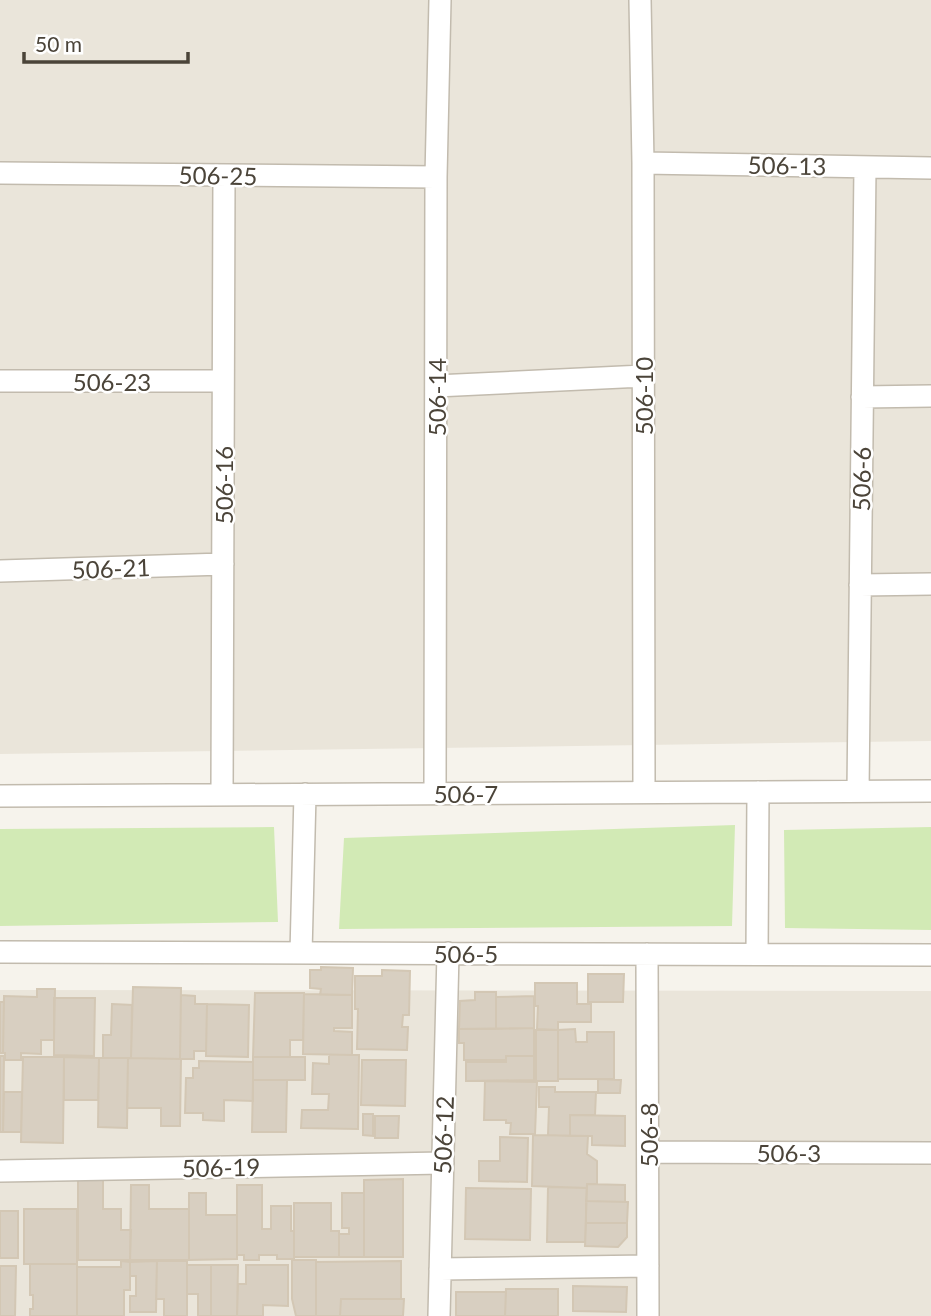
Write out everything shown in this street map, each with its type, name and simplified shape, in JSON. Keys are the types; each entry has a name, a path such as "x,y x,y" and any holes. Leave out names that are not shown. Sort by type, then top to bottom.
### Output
{"street":[{"name":"506-14","path":"435,793 436,177 440,0"},
{"name":"506-10","path":"640,0 643,163 644,792"},
{"name":"506-13","path":"643,163 931,168"},
{"name":"506-6","path":"858,791 864,167"},
{"name":"506-25","path":"0,173 436,177"},
{"name":"506-16","path":"222,795 223,175"},
{"path":"436,386 643,376"},
{"name":"506-23","path":"0,381 223,381"},
{"path":"862,397 931,396"},
{"name":"506-21","path":"0,571 223,564"},
{"path":"860,585 931,584"},
{"name":"506-7","path":"0,796 931,791"},
{"path":"757,954 758,792"},
{"path":"301,953 306,794"},
{"name":"506-5","path":"0,952 931,954"},
{"name":"506-12","path":"439,1316 448,953"},
{"name":"506-8","path":"647,954 648,1316"},
{"name":"506-3","path":"648,1152 931,1153"},
{"name":"506-19","path":"0,1171 443,1163"},
{"path":"440,1269 648,1266"}],"shaded area":[{"path":"0,0 931,0 931,741 0,754"},
{"path":"0,990 931,991 931,1316 0,1316"}],"green space":[{"path":"735,825 732,926 339,929 344,838"},
{"path":"274,827 278,922 0,926 0,829"},
{"path":"931,827 931,930 785,928 784,830"}],"building":[{"path":"321,967 353,968 352,995 320,995 321,989 310,988 310,970 321,970"},
{"path":"382,970 410,971 409,1015 403,1015 402,1027 408,1027 407,1050 357,1049 355,976 382,976"},
{"path":"588,974 624,974 623,1002 588,1002"},
{"path":"535,983 577,983 577,1004 591,1004 591,1022 558,1022 558,1030 537,1029"},
{"path":"133,987 181,988 180,1059 131,1058"},
{"path":"37,989 55,989 54,1040 41,1040 41,1054 21,1053 21,1060 5,1060 4,996 37,997"},
{"path":"475,992 496,992 496,1029 459,1029 460,1001 475,1000"},
{"path":"255,993 304,993 303,1040 290,1040 290,1057 253,1057"},
{"path":"304,994 352,995 352,1028 334,1028 334,1031 352,1032 352,1055 303,1054"},
{"path":"181,995 195,996 195,1004 207,1004 206,1051 194,1051 194,1059 180,1059"},
{"path":"534,996 534,1028 496,1029 496,997"},
{"path":"54,998 95,998 94,1056 54,1055"},
{"path":"0,1002 4,1002 3,1053 0,1053"},
{"path":"112,1004 132,1005 131,1058 103,1058 103,1035 111,1035"},
{"path":"207,1004 249,1005 248,1057 206,1056"},
{"path":"534,1028 534,1056 506,1056 506,1060 464,1060 464,1043 459,1043 459,1029"},
{"path":"575,1029 576,1042 587,1042 587,1032 614,1032 614,1079 558,1079 558,1030"},
{"path":"536,1030 558,1030 558,1081 536,1081"},
{"path":"329,1055 359,1055 358,1129 301,1128 302,1110 328,1110 329,1094 312,1094 313,1063 329,1064"},
{"path":"0,1056 4,1056 3,1132 0,1132"},
{"path":"506,1056 534,1056 534,1080 466,1081 466,1062 506,1062"},
{"path":"23,1057 64,1057 63,1143 21,1142"},
{"path":"64,1057 99,1058 98,1100 64,1100"},
{"path":"253,1057 305,1057 305,1080 253,1080"},
{"path":"99,1058 128,1058 127,1128 98,1127"},
{"path":"128,1058 181,1059 180,1126 161,1126 161,1108 127,1108"},
{"path":"362,1060 406,1060 405,1106 361,1105"},
{"path":"199,1061 253,1062 253,1101 224,1100 224,1121 203,1120 203,1113 185,1113 186,1078 193,1078 193,1068 199,1068"},
{"path":"598,1079 621,1080 620,1093 598,1093"},
{"path":"253,1080 287,1080 286,1132 252,1132"},
{"path":"485,1081 537,1082 535,1134 510,1134 511,1123 506,1123 506,1120 484,1120"},
{"path":"539,1087 555,1087 555,1092 596,1092 595,1115 570,1115 570,1136 548,1135 549,1107 539,1107"},
{"path":"4,1092 22,1092 21,1132 3,1132"},
{"path":"363,1114 373,1114 373,1136 363,1135"},
{"path":"570,1115 625,1116 625,1146 592,1145 592,1136 570,1136"},
{"path":"375,1116 399,1116 398,1138 375,1138"},
{"path":"533,1135 588,1136 587,1154 597,1161 597,1184 587,1184 587,1188 532,1186"},
{"path":"500,1137 528,1138 527,1182 479,1181 479,1161 500,1161"},
{"path":"78,1179 103,1179 103,1209 121,1209 121,1230 131,1230 130,1260 78,1260"},
{"path":"403,1179 403,1257 364,1257 364,1180"},
{"path":"587,1184 625,1185 625,1202 586,1201"},
{"path":"131,1185 149,1185 149,1209 189,1209 189,1260 130,1260"},
{"path":"237,1185 262,1185 262,1229 271,1229 271,1206 291,1206 294,1259 259,1255 259,1260 244,1260 244,1255 237,1255"},
{"path":"548,1187 587,1188 585,1242 547,1242"},
{"path":"466,1188 531,1189 530,1240 465,1239"},
{"path":"189,1193 206,1193 206,1215 237,1215 237,1259 189,1260"},
{"path":"342,1193 364,1193 364,1257 339,1257 339,1234 349,1234 349,1228 342,1228"},
{"path":"586,1201 628,1202 627,1223 586,1223"},
{"path":"294,1203 331,1203 331,1231 339,1231 339,1257 294,1257"},
{"path":"24,1209 77,1209 77,1264 24,1264"},
{"path":"0,1211 18,1211 18,1258 0,1258"},
{"path":"586,1223 627,1223 627,1237 618,1247 585,1246"},
{"path":"292,1260 316,1260 316,1316 296,1316 292,1299"},
{"path":"121,1261 130,1262 130,1290 124,1290 124,1316 77,1316 77,1267 121,1267"},
{"path":"157,1261 156,1312 130,1312 130,1296 136,1296 136,1276 130,1276 130,1262"},
{"path":"157,1261 187,1261 187,1316 164,1316 164,1299 156,1299"},
{"path":"401,1261 401,1299 341,1299 340,1316 316,1316 316,1262"},
{"path":"30,1264 77,1264 77,1316 30,1316 33,1295 30,1295"},
{"path":"187,1265 211,1265 211,1316 198,1316 198,1294 187,1294"},
{"path":"211,1265 238,1265 237,1316 211,1316"},
{"path":"246,1265 288,1265 288,1306 263,1305 263,1316 237,1316 238,1284 246,1284"},
{"path":"0,1266 16,1266 15,1316 0,1316"},
{"path":"573,1286 627,1287 626,1312 573,1311"},
{"path":"506,1289 558,1289 558,1316 505,1316"},
{"path":"456,1292 506,1292 505,1316 456,1316"},
{"path":"341,1299 404,1299 403,1316 340,1316"}]}
